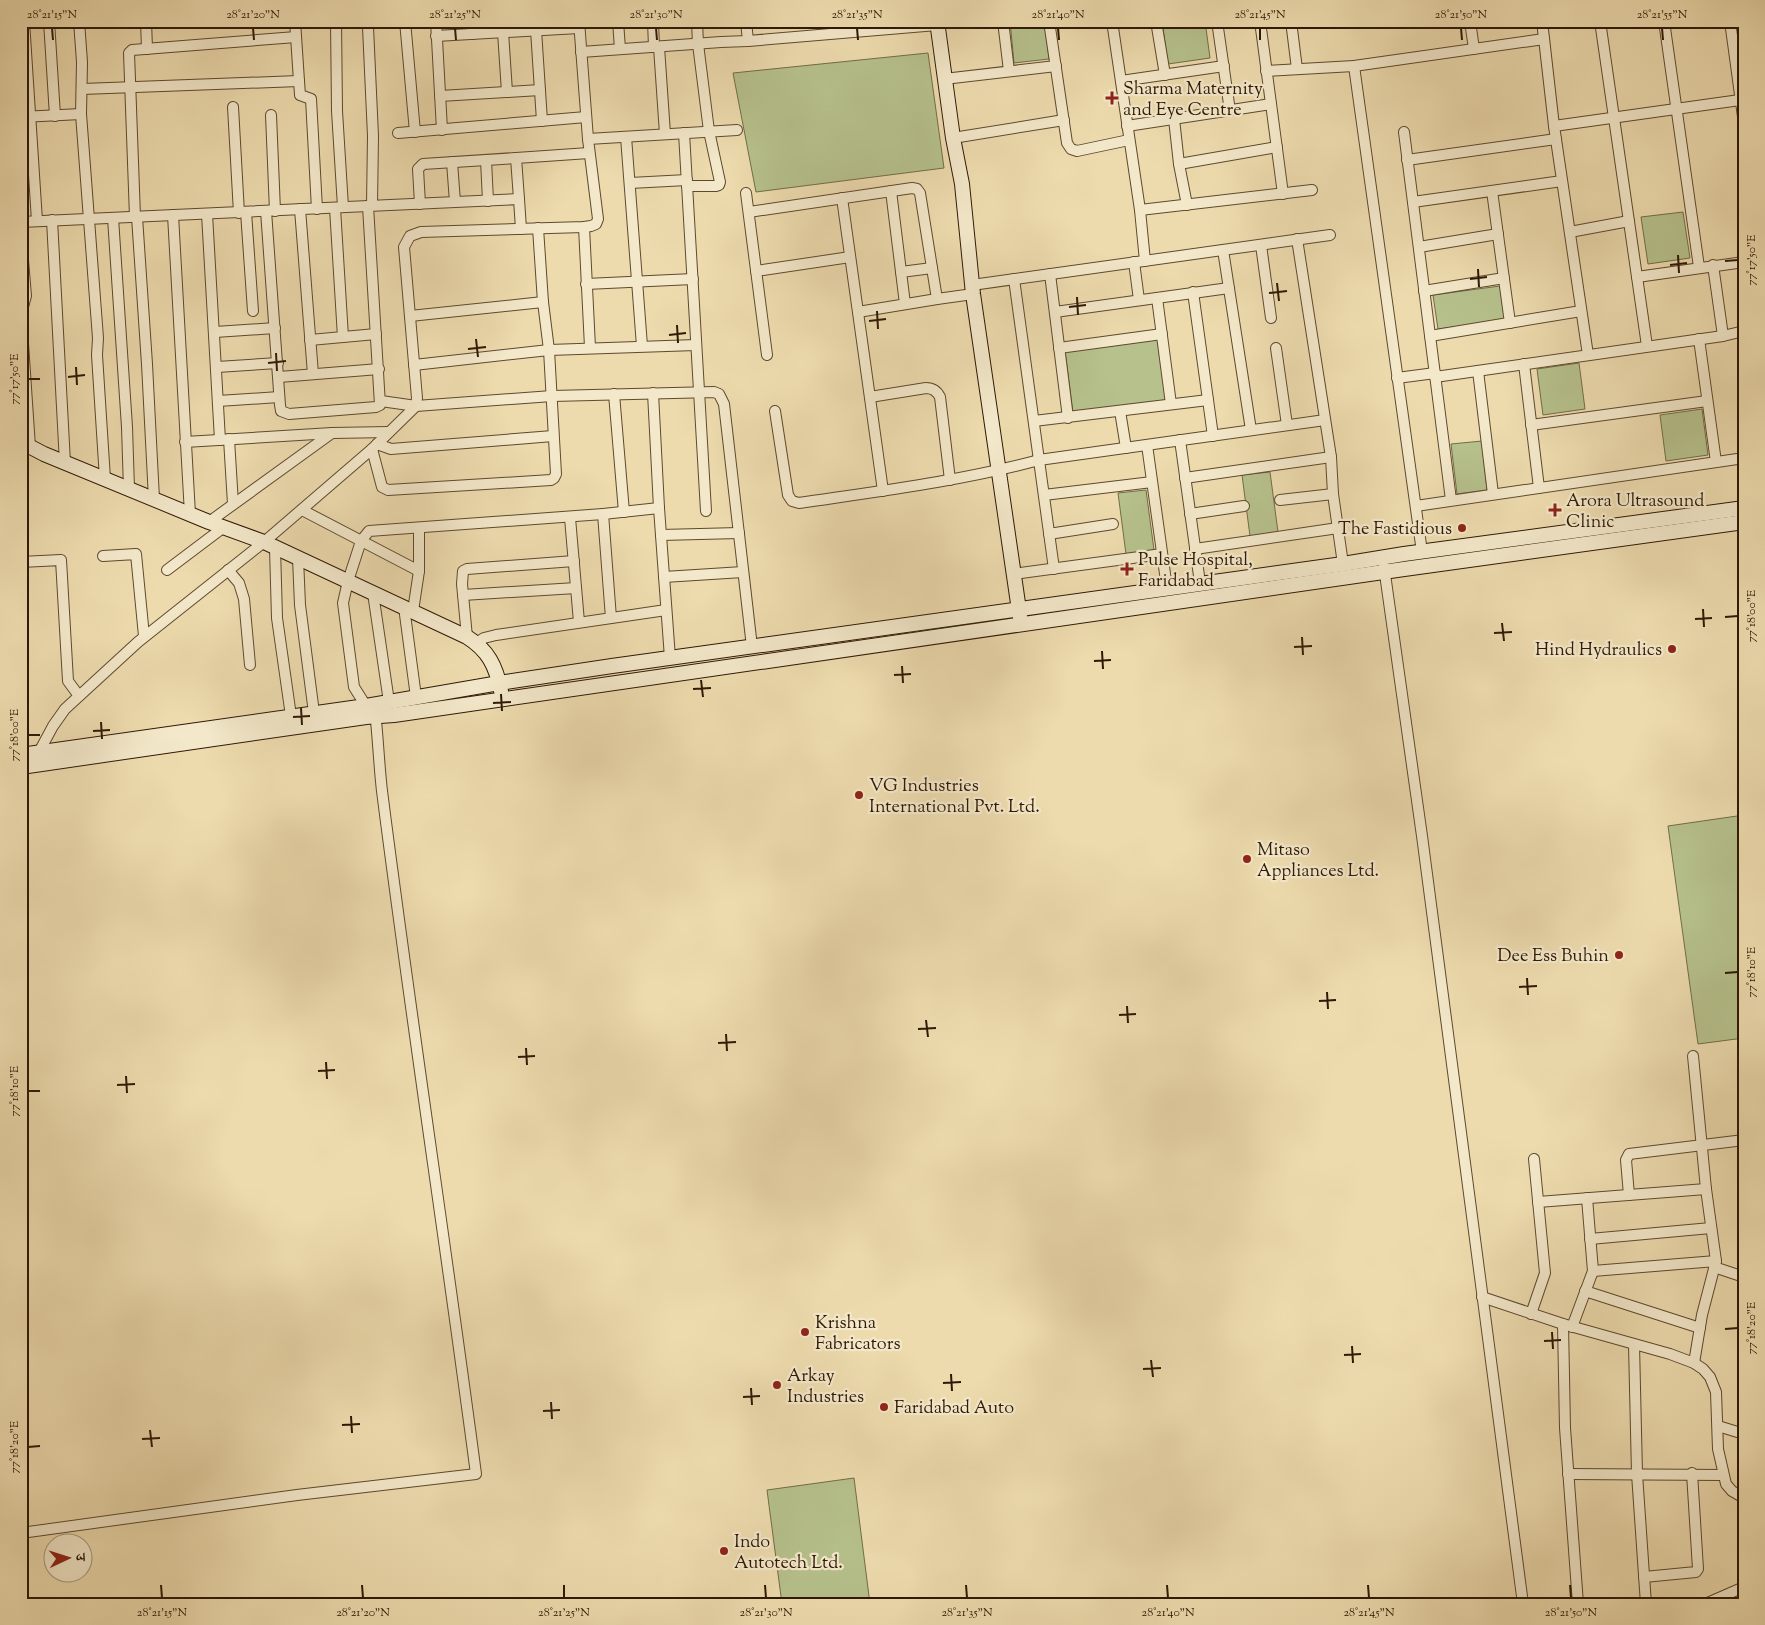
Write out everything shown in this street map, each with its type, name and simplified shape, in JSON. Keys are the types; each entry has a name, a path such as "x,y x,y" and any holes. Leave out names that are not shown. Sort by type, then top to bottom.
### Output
{"street":[{"path":"24,21 26,117 37,221"},
{"path":"49,21 55,116"},
{"path":"79,21 82,62 81,114 98,338 97,355 104,479"},
{"path":"146,21 147,49"},
{"path":"295,21 300,95 311,99 317,209"},
{"path":"336,21 338,208 343,337"},
{"path":"405,21 415,132"},
{"path":"436,21 442,130"},
{"path":"472,21 473,34"},
{"path":"618,21 620,49"},
{"path":"653,21 665,134"},
{"path":"630,184 687,183 718,185 719,179 709,131 698,44 697,21"},
{"path":"746,21 748,41"},
{"path":"1003,21 1010,72"},
{"path":"1049,21 1067,143 1071,149 1077,150 1129,140"},
{"path":"1112,21 1140,210 1145,261"},
{"path":"1156,21 1165,75"},
{"path":"1217,21 1230,111"},
{"path":"1260,21 1284,194"},
{"path":"1291,21 1298,69"},
{"path":"1470,21 1474,50"},
{"path":"1542,21 1554,126 1588,355"},
{"path":"1600,21 1647,346"},
{"path":"1664,21 1699,267"},
{"path":"1730,21 1744,124"},
{"path":"581,52 748,41 877,25 937,23 953,138 962,184 972,289 1021,624"},
{"path":"39,752 53,726 66,709 144,636 228,570 270,545 302,510 374,447 416,406 417,398 404,248 410,236 421,232 584,227 596,224 598,218 589,153 579,24 536,30 436,36"},
{"path":"271,115 270,211 281,411 289,414 376,407 380,405 381,401 370,206 373,136 368,27"},
{"path":"536,30 542,121"},
{"path":"503,32 507,92"},
{"path":"154,499 147,364 136,217 129,53 132,50 296,37"},
{"path":"1266,71 1354,66 1544,39"},
{"path":"944,80 1056,66"},
{"path":"1121,82 1224,66"},
{"path":"1354,66 1422,552"},
{"path":"82,89 130,89 299,81"},
{"path":"440,96 540,90"},
{"path":"1554,126 1740,100"},
{"path":"1127,126 1271,104"},
{"path":"233,107 253,311"},
{"path":"26,117 81,114"},
{"path":"398,133 586,118"},
{"path":"1174,119 1179,164 1187,205"},
{"path":"953,138 1064,120"},
{"path":"588,139 737,130"},
{"path":"1404,132 1451,500"},
{"path":"684,133 706,511"},
{"path":"626,137 642,346"},
{"path":"1407,160 1556,139"},
{"path":"1179,164 1277,148"},
{"path":"420,204 418,169 423,164 589,153"},
{"path":"516,158 521,229"},
{"path":"486,160 488,201"},
{"path":"452,162 455,202"},
{"path":"1413,202 1562,181"},
{"path":"749,212 890,191 917,189 920,193 937,299"},
{"path":"1140,210 1312,190"},
{"path":"890,191 905,304"},
{"path":"1492,191 1510,323"},
{"path":"746,192 767,355"},
{"path":"842,198 883,491"},
{"path":"21,222 519,199"},
{"path":"300,209 313,374"},
{"path":"207,214 218,401 233,504"},
{"path":"173,215 190,514"},
{"path":"113,218 127,426 129,489"},
{"path":"52,220 65,463"},
{"path":"1570,232 1629,221"},
{"path":"584,227 590,347"},
{"path":"374,447 382,488 388,490 550,480 554,478 556,474 552,396 538,228"},
{"path":"1418,247 1498,234"},
{"path":"858,312 937,299 1014,279 1330,235"},
{"path":"21,237 26,296 21,314 26,444 65,463 270,545 471,640 487,653 499,683 502,699"},
{"path":"1297,239 1331,457 1333,494 1343,564"},
{"path":"1261,244 1272,318"},
{"path":"1223,250 1251,430"},
{"path":"756,271 850,257"},
{"path":"1134,262 1139,300"},
{"path":"1637,277 1744,262"},
{"path":"1713,265 1723,336"},
{"path":"901,272 932,268"},
{"path":"1050,274 1068,418"},
{"path":"1424,291 1504,278"},
{"path":"586,284 692,279"},
{"path":"1014,279 1054,569"},
{"path":"1055,312 1229,288"},
{"path":"1193,292 1214,436"},
{"path":"1157,298 1170,404"},
{"path":"410,316 543,302"},
{"path":"1430,336 1582,312"},
{"path":"215,332 275,328"},
{"path":"1398,378 1478,371 1723,336 1744,331"},
{"path":"310,340 376,334"},
{"path":"1059,348 1162,334"},
{"path":"1699,339 1716,462"},
{"path":"414,365 590,347 696,345"},
{"path":"1276,348 1287,425"},
{"path":"216,367 278,363"},
{"path":"1524,364 1539,488"},
{"path":"278,378 379,368"},
{"path":"1478,371 1493,494"},
{"path":"870,397 926,388 938,392 950,480"},
{"path":"381,401 416,406 552,396 699,392 719,394 722,398 752,647"},
{"path":"653,393 670,658"},
{"path":"614,394 624,512"},
{"path":"218,401 279,397"},
{"path":"1034,421 1208,400"},
{"path":"1531,426 1707,402"},
{"path":"775,411 788,495 792,501 800,503 950,480 998,471 1039,460 1325,420"},
{"path":"1120,411 1126,448"},
{"path":"185,442 332,433 389,432"},
{"path":"209,522 332,433"},
{"path":"374,447 391,448 554,436"},
{"path":"1180,440 1200,583"},
{"path":"1147,445 1167,588"},
{"path":"1185,478 1331,457"},
{"path":"1416,506 1744,458"},
{"path":"1044,495 1152,482"},
{"path":"1280,500 1333,494"},
{"path":"1190,514 1244,506"},
{"path":"21,1533 476,1474 372,709 354,687 344,603 348,581 361,541 369,531 570,518 659,508"},
{"path":"21,767 372,709 390,702 499,683 1376,558 1744,508"},
{"path":"302,510 419,571"},
{"path":"604,514 611,618"},
{"path":"570,518 579,622"},
{"path":"21,755 314,713 502,699 1744,522"},
{"path":"1049,534 1114,524"},
{"path":"167,570 224,527"},
{"path":"416,698 408,609 419,571 419,528"},
{"path":"1195,549 1338,528"},
{"path":"661,535 739,532"},
{"path":"270,545 277,618 291,716"},
{"path":"103,556 136,554 144,636"},
{"path":"1014,574 1162,554"},
{"path":"298,558 300,605 314,713"},
{"path":"1376,558 1422,836 1523,1604"},
{"path":"21,562 61,560 68,681 79,696"},
{"path":"471,640 463,595 463,571 467,569 574,561"},
{"path":"228,570 239,583 244,599 250,665"},
{"path":"664,577 743,572"},
{"path":"463,595 576,588"},
{"path":"373,593 390,702"},
{"path":"471,640 666,610"},
{"path":"1693,1056 1715,1264 1694,1363"},
{"path":"1629,1195 1626,1160 1629,1154 1744,1140"},
{"path":"1531,1314 1545,1273 1534,1159"},
{"path":"1538,1202 1706,1189"},
{"path":"1578,1604 1565,1428 1568,1326 1593,1271 1587,1198"},
{"path":"1590,1239 1711,1228"},
{"path":"1593,1271 1715,1264 1744,1277"},
{"path":"1585,1291 1700,1328"},
{"path":"1482,1297 1568,1326 1670,1354 1694,1363 1703,1369 1716,1392 1718,1449 1724,1475 1729,1488 1744,1498"},
{"path":"1634,1345 1637,1474 1646,1604"},
{"path":"1718,1426 1744,1434"},
{"path":"1568,1474 1692,1473 1724,1475"},
{"path":"1644,1577 1696,1572 1698,1569 1692,1473"},
{"path":"1705,1604 1744,1587"}],"green space":[{"path":"1010,21 1045,21 1049,59 1014,63"},
{"path":"1162,21 1205,21 1210,58 1168,64"},
{"path":"928,53 944,168 756,192 733,73"},
{"path":"1683,212 1690,258 1648,264 1641,217"},
{"path":"1500,286 1505,320 1438,329 1433,295"},
{"path":"1158,339 1166,401 1073,413 1065,351"},
{"path":"1579,363 1585,409 1543,415 1537,369"},
{"path":"1702,409 1708,455 1666,461 1660,415"},
{"path":"1482,441 1487,490 1457,494 1451,444"},
{"path":"1270,472 1278,532 1250,536 1242,475"},
{"path":"1146,490 1154,550 1126,554 1118,493"},
{"path":"1744,815 1744,1038 1698,1044 1668,826"},
{"path":"854,1478 870,1604 782,1604 767,1490"}],"place":[{"name":"Sharma Maternity and Eye Centre","path":"1112,98"},
{"name":"Arora Ultrasound Clinic","path":"1555,510"},
{"name":"The Fastidious","path":"1462,528"},
{"name":"Pulse Hospital, Faridabad","path":"1127,569"},
{"name":"Hind Hydraulics","path":"1672,649"},
{"name":"VG Industries International Pvt. Ltd.","path":"859,795"},
{"name":"Mitaso Appliances Ltd.","path":"1247,859"},
{"name":"Dee Ess Buhin","path":"1619,955"},
{"name":"Krishna Fabricators","path":"805,1332"},
{"name":"Arkay Industries","path":"777,1385"},
{"name":"Faridabad Auto","path":"884,1407"},
{"name":"Indo Autotech Ltd.","path":"724,1551"}]}
